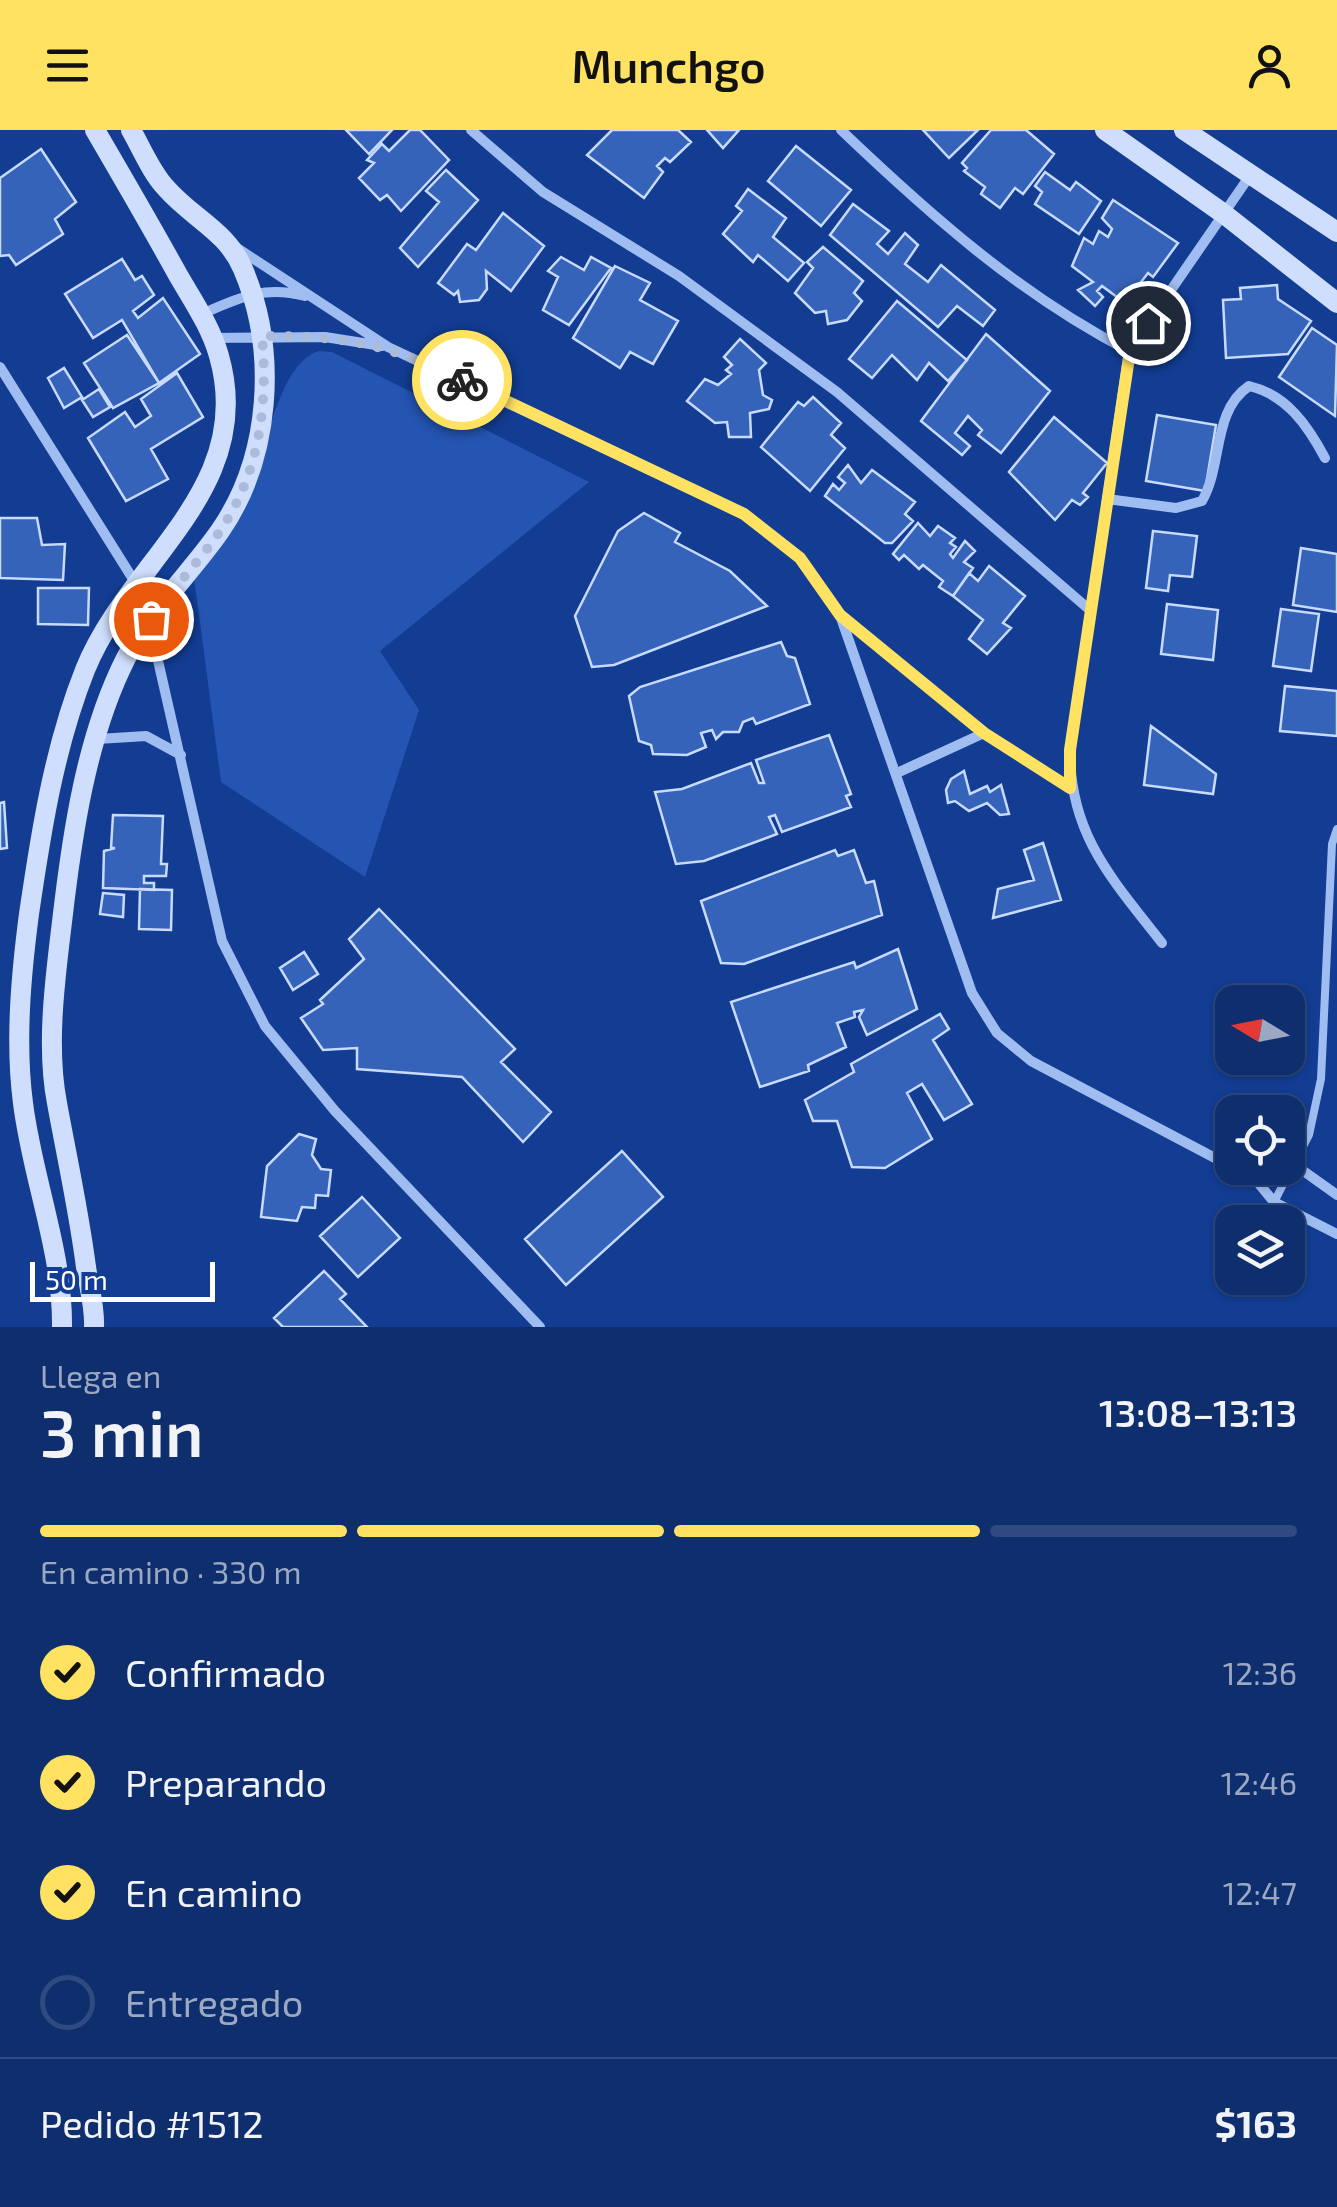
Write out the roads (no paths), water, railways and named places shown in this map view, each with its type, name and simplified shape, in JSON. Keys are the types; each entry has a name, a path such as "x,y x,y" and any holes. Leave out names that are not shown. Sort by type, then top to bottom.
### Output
{"street":[{"path":"56,1325 23,1103 20,1027 28,920 43,822 75,699 97,643 136,580 194,511 221,453 226,405 213,338 95,130"},
{"path":"131,130 165,187 227,241 388,347 744,514 800,558 840,615 972,993 997,1033 1030,1061 1215,1159"},
{"path":"471,130 543,192 678,276 837,392 1090,611"},
{"path":"841,130 924,208 1064,317 1130,351"},
{"path":"1105,130 1224,214 1337,303"},
{"path":"1184,130 1337,232"},
{"path":"1162,943 1100,864 1070,788 1070,750 1130,351 1251,174"},
{"path":"94,1327 77,1197 56,1098 53,1026 75,828 121,670 151,619 222,530 244,486 262,411 262,336 250,292 227,241"},
{"path":"201,315 250,292 282,291 320,301"},
{"path":"213,338 325,337 388,347"},
{"path":"0,368 136,580 151,619 222,941 265,1026 335,1110 540,1327"},
{"path":"1106,499 1176,508 1202,501 1214,481 1219,442 1233,397 1249,386 1266,390 1308,424 1325,458"},
{"path":"840,615 984,733 1070,788"},
{"path":"898,773 984,733"},
{"path":"98,739 146,736 182,755"},
{"path":"1305,1173 1337,1194"},
{"path":"1260,1185 1274,1202 1337,1234"}],"lane":[{"path":"1305,1141 1321,1079 1332,844 1337,829"},
{"path":"1274,1202 1281,1185"}]}
